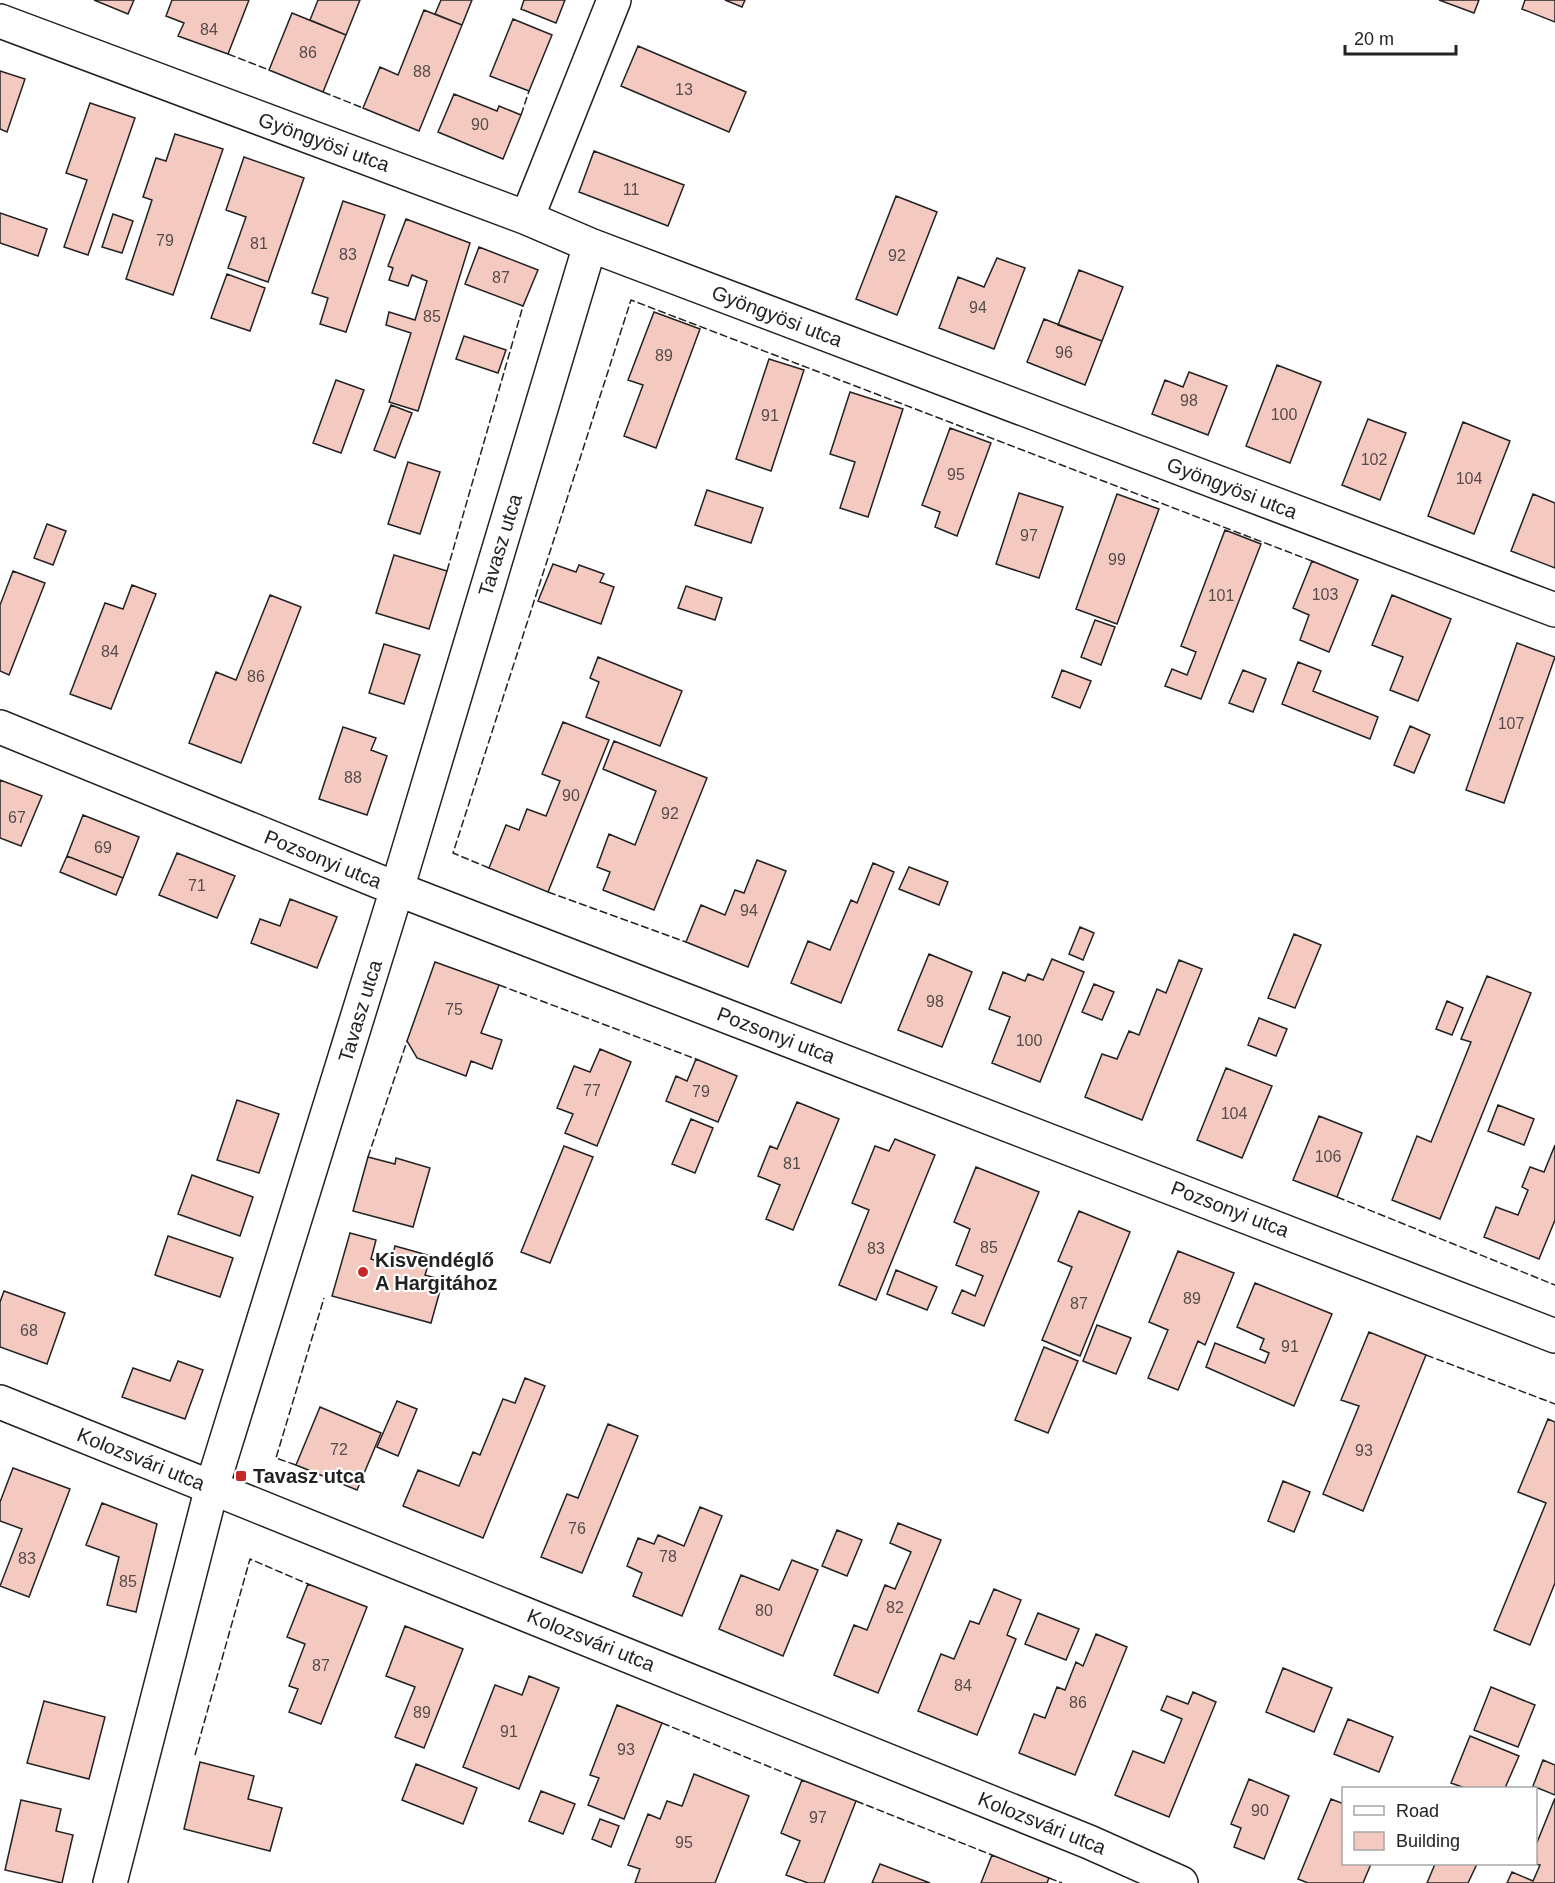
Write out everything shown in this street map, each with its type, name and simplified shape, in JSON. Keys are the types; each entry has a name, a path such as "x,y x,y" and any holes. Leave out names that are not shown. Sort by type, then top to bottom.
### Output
{"street":[{"path":"527,218 614,0"},
{"name":"Gyöngyösi utca","path":"0,21 527,218 590,245 1555,610"},
{"name":"Tavasz utca","path":"110,1883 212,1487 397,889 590,245"},
{"name":"Pozsonyi utca","path":"0,727 397,889 1555,1335"},
{"name":"Kolozsvári utca","path":"0,1402 1067,1833 1181,1883"}],"building":[{"path":"94,0 134,0 128,14"},
{"path":"172,0 249,0 228,54 178,36 184,23 166,16"},
{"path":"318,0 360,0 346,35 310,20"},
{"path":"441,0 472,0 462,25 435,14"},
{"path":"524,0 565,0 556,23 521,9"},
{"path":"725,0 745,0 742,7"},
{"path":"1439,0 1479,0 1474,13"},
{"path":"1525,0 1555,0 1555,22 1522,9"},
{"path":"424,10 462,25 419,131 363,108 380,67 398,75"},
{"path":"292,13 346,35 323,92 269,70"},
{"path":"513,19 552,35 529,91 490,76"},
{"path":"638,46 746,92 729,132 621,86"},
{"path":"0,71 25,79 7,132 0,129"},
{"path":"454,94 497,111 499,106 521,115 503,159 438,132"},
{"path":"90,103 135,118 88,255 64,247 87,180 66,173"},
{"path":"175,134 223,149 173,295 126,279 152,200 143,197 156,158 166,161"},
{"path":"594,151 684,185 668,226 579,192"},
{"path":"244,157 304,178 268,282 228,268 246,217 226,210"},
{"path":"896,196 937,212 897,315 856,299"},
{"path":"343,201 385,215 346,332 320,324 328,298 312,293"},
{"path":"0,213 47,229 38,256 0,243"},
{"path":"113,214 133,221 122,253 102,247"},
{"path":"406,219 470,243 418,411 389,402 411,333 386,325 389,312 415,320 427,281 412,275 408,286 389,280 393,268 388,266"},
{"path":"479,247 538,270 523,306 465,284"},
{"path":"997,258 1025,268 994,349 939,328 958,277 984,287"},
{"path":"1079,270 1123,287 1102,341 1058,325"},
{"path":"227,274 265,288 250,331 211,318"},
{"path":"654,312 700,329 656,448 624,436 643,385 628,380"},
{"path":"1044,319 1102,341 1085,385 1027,362"},
{"path":"464,336 506,350 498,373 456,359"},
{"path":"769,359 804,370 771,471 736,459"},
{"path":"1277,365 1321,382 1290,463 1246,446"},
{"path":"1189,372 1227,386 1208,435 1152,414 1165,380 1183,387"},
{"path":"336,380 364,390 341,453 313,443"},
{"path":"850,392 903,409 868,517 840,508 855,462 830,454"},
{"path":"391,405 412,413 395,458 374,450"},
{"path":"1368,419 1406,433 1380,500 1342,485"},
{"path":"1463,422 1510,441 1474,534 1428,516"},
{"path":"950,428 991,443 957,536 935,527 940,512 922,505"},
{"path":"408,462 440,472 420,534 388,524"},
{"path":"707,490 763,508 751,543 695,525"},
{"path":"1019,493 1063,507 1039,578 996,564"},
{"path":"1117,494 1159,509 1117,624 1076,609"},
{"path":"1533,494 1555,503 1555,568 1511,551"},
{"path":"47,524 66,531 53,565 34,558"},
{"path":"1225,530 1261,544 1201,699 1165,686 1172,669 1187,675 1196,652 1181,646"},
{"path":"394,555 447,571 429,629 376,613"},
{"path":"1312,561 1358,580 1329,652 1300,640 1309,615 1293,608"},
{"path":"553,564 576,572 579,565 604,574 600,582 614,587 601,624 538,601"},
{"path":"13,571 45,583 9,675 0,671 0,605"},
{"path":"132,585 156,594 111,709 70,694 105,603 123,609"},
{"path":"686,586 722,598 715,620 678,608"},
{"path":"270,595 301,607 241,763 189,743 216,672 236,680"},
{"path":"1392,595 1451,619 1418,701 1390,690 1403,657 1372,645"},
{"path":"1095,620 1115,627 1101,665 1081,657"},
{"path":"1517,643 1555,657 1504,803 1466,790"},
{"path":"384,644 420,655 404,704 369,693"},
{"path":"598,657 682,691 660,746 586,717 599,682 590,678"},
{"path":"1298,662 1321,671 1313,691 1378,717 1370,739 1282,704"},
{"path":"1062,670 1091,681 1080,708 1052,697"},
{"path":"1243,670 1266,679 1253,712 1229,703"},
{"path":"563,722 609,740 548,892 489,868 506,825 519,830 527,809 546,816 560,781 542,774"},
{"path":"1410,726 1430,735 1414,773 1394,765"},
{"path":"343,727 376,738 371,750 387,756 367,815 319,799"},
{"path":"614,741 707,778 654,910 603,890 610,872 597,867 609,834 635,845 656,791 603,769"},
{"path":"0,780 42,796 21,846 0,838"},
{"path":"83,815 139,837 123,878 67,856"},
{"path":"177,853 235,876 217,918 159,895"},
{"path":"67,856 123,878 116,895 60,872"},
{"path":"757,860 786,871 748,967 686,942 701,905 725,915 735,890 744,893"},
{"path":"873,863 894,872 841,1003 791,983 808,941 830,950 851,900 857,903"},
{"path":"909,867 948,882 939,905 899,889"},
{"path":"290,899 337,917 317,968 251,943 260,919 280,926"},
{"path":"1080,927 1094,933 1083,960 1069,954"},
{"path":"1294,934 1321,945 1295,1008 1268,998"},
{"path":"929,954 972,972 942,1047 898,1030"},
{"path":"1052,959 1084,972 1040,1082 992,1063 1010,1017 989,1009 1003,972 1025,981 1028,974 1043,980"},
{"path":"1179,960 1202,969 1142,1120 1085,1097 1102,1054 1117,1059 1129,1031 1139,1035 1157,989 1166,993"},
{"path":"435,962 499,985 481,1033 502,1040 492,1069 471,1061 466,1076 417,1058 407,1041"},
{"path":"1487,976 1531,993 1440,1219 1392,1200 1417,1136 1431,1142 1471,1042 1461,1039"},
{"path":"1094,984 1114,992 1102,1020 1082,1012"},
{"path":"1447,1001 1463,1008 1452,1035 1436,1029"},
{"path":"1259,1018 1287,1029 1276,1056 1248,1045"},
{"path":"600,1049 631,1062 597,1146 565,1133 573,1114 557,1108 574,1066 590,1072"},
{"path":"696,1059 737,1076 718,1122 666,1101 676,1076 687,1081"},
{"path":"1226,1068 1272,1086 1242,1158 1197,1140"},
{"path":"237,1100 279,1114 259,1173 217,1160"},
{"path":"797,1102 839,1119 793,1230 766,1219 780,1185 758,1176 770,1146 777,1149"},
{"path":"1498,1105 1534,1119 1524,1145 1488,1131"},
{"path":"1319,1116 1362,1133 1337,1197 1293,1180"},
{"path":"691,1119 713,1128 695,1173 672,1164"},
{"path":"895,1139 935,1155 876,1300 839,1285 869,1210 852,1203 875,1146 889,1151"},
{"path":"1555,1145 1555,1220 1539,1259 1484,1237 1496,1207 1518,1215 1528,1190 1522,1187 1530,1167 1544,1172"},
{"path":"564,1146 593,1157 550,1263 521,1252"},
{"path":"368,1157 395,1164 396,1158 430,1168 413,1227 353,1211"},
{"path":"976,1167 1039,1192 984,1326 952,1313 962,1290 975,1296 983,1276 956,1265 970,1229 954,1222"},
{"path":"192,1175 253,1197 240,1236 178,1214"},
{"path":"1079,1211 1130,1232 1080,1356 1042,1340 1072,1267 1058,1261"},
{"path":"350,1233 376,1240 371,1259 390,1265 395,1246 431,1256 425,1275 443,1280 431,1323 332,1296"},
{"path":"168,1236 233,1258 220,1297 155,1275"},
{"path":"1178,1251 1234,1273 1205,1345 1198,1341 1178,1390 1148,1378 1168,1330 1149,1322"},
{"path":"896,1270 937,1287 927,1310 887,1294"},
{"path":"1255,1283 1332,1314 1294,1406 1206,1367 1215,1343 1265,1363 1269,1353 1260,1349 1264,1339 1237,1327"},
{"path":"4,1291 65,1313 47,1364 0,1347 0,1302"},
{"path":"1097,1325 1131,1338 1116,1374 1083,1361"},
{"path":"1369,1332 1426,1355 1363,1511 1323,1494 1359,1406 1341,1400"},
{"path":"1044,1347 1078,1361 1048,1433 1015,1420"},
{"path":"178,1361 203,1370 185,1419 122,1397 133,1368 170,1381"},
{"path":"525,1378 545,1386 483,1538 403,1506 418,1470 459,1486 473,1452 480,1455 503,1399 515,1403"},
{"path":"397,1401 417,1409 398,1456 377,1447"},
{"path":"320,1407 381,1433 357,1490 296,1465"},
{"path":"1548,1419 1555,1422 1555,1583 1530,1645 1494,1630 1546,1503 1518,1492"},
{"path":"608,1424 638,1436 582,1573 541,1557 567,1494 578,1498"},
{"path":"13,1468 70,1489 29,1597 0,1586 22,1529 0,1521 0,1502"},
{"path":"1283,1481 1310,1492 1294,1532 1268,1521"},
{"path":"102,1503 157,1524 136,1612 107,1605 119,1557 86,1545"},
{"path":"700,1507 722,1516 682,1616 633,1596 642,1573 627,1566 638,1538 654,1544 658,1535 684,1546"},
{"path":"898,1523 941,1540 878,1693 834,1675 854,1625 867,1630 885,1585 895,1589 911,1552 890,1543"},
{"path":"837,1530 862,1540 847,1576 822,1566"},
{"path":"792,1560 818,1570 783,1656 719,1629 741,1575 779,1590"},
{"path":"308,1584 367,1607 321,1724 289,1712 298,1689 289,1686 305,1644 287,1637"},
{"path":"994,1589 1021,1600 1007,1635 1016,1639 977,1735 918,1711 941,1654 954,1659 970,1621 979,1624"},
{"path":"1038,1613 1079,1629 1066,1660 1025,1644"},
{"path":"405,1626 463,1649 424,1748 395,1737 415,1687 386,1676"},
{"path":"1096,1634 1127,1647 1075,1775 1019,1753 1034,1714 1045,1718 1057,1687 1065,1690 1076,1662 1083,1666"},
{"path":"1283,1668 1332,1688 1314,1732 1266,1712"},
{"path":"529,1676 559,1688 519,1789 463,1767 495,1685 522,1695"},
{"path":"1491,1687 1535,1705 1518,1747 1474,1730"},
{"path":"1193,1692 1216,1702 1169,1817 1115,1795 1133,1751 1164,1763 1182,1719 1161,1710 1167,1696 1188,1704"},
{"path":"44,1701 105,1717 89,1779 27,1763"},
{"path":"617,1705 662,1723 624,1819 588,1805 599,1778 590,1775"},
{"path":"1348,1719 1393,1737 1379,1772 1334,1754"},
{"path":"1470,1736 1519,1756 1505,1787 1462,1787 1451,1783"},
{"path":"1543,1760 1555,1765 1555,1795 1533,1786"},
{"path":"200,1762 254,1776 248,1799 282,1808 270,1851 184,1829"},
{"path":"416,1764 477,1788 463,1824 402,1800"},
{"path":"694,1774 749,1796 715,1883 635,1883 640,1869 628,1865 648,1814 660,1819 667,1801 682,1806"},
{"path":"1249,1779 1289,1796 1264,1859 1234,1847 1241,1828 1231,1824"},
{"path":"802,1780 856,1801 824,1883 808,1883 786,1875 800,1841 781,1833"},
{"path":"541,1791 575,1804 563,1834 529,1821"},
{"path":"1555,1798 1555,1883 1507,1883 1512,1872 1533,1881 1540,1865 1537,1864 1537,1843"},
{"path":"1331,1799 1342,1803 1342,1865 1371,1865 1363,1883 1308,1883 1298,1879"},
{"path":"21,1800 61,1809 56,1831 73,1835 62,1883 5,1870"},
{"path":"600,1819 619,1826 611,1847 592,1839"},
{"path":"992,1855 1049,1878 1047,1883 981,1883"},
{"path":"880,1864 930,1883 872,1883"},
{"path":"1435,1865 1477,1865 1468,1883 1427,1883"}],"fence":[{"path":"228,54 269,70"},
{"path":"521,115 529,91"},
{"path":"323,92 363,108"},
{"path":"489,868 453,853 631,300 1312,561"},
{"path":"447,571 523,306"},
{"path":"548,892 686,942"},
{"path":"499,985 696,1059"},
{"path":"368,1157 407,1041"},
{"path":"1337,1197 1555,1285"},
{"path":"296,1465 276,1458 324,1298"},
{"path":"1426,1355 1555,1404"},
{"path":"195,1755 250,1559 308,1584"},
{"path":"662,1723 802,1780"},
{"path":"856,1801 992,1855"},
{"path":"1049,1878 1062,1883"}],"place":[{"name":"Kisvendéglő A Hargitához","path":"363,1272"},
{"name":"Tavasz utca","path":"241,1476"}]}
